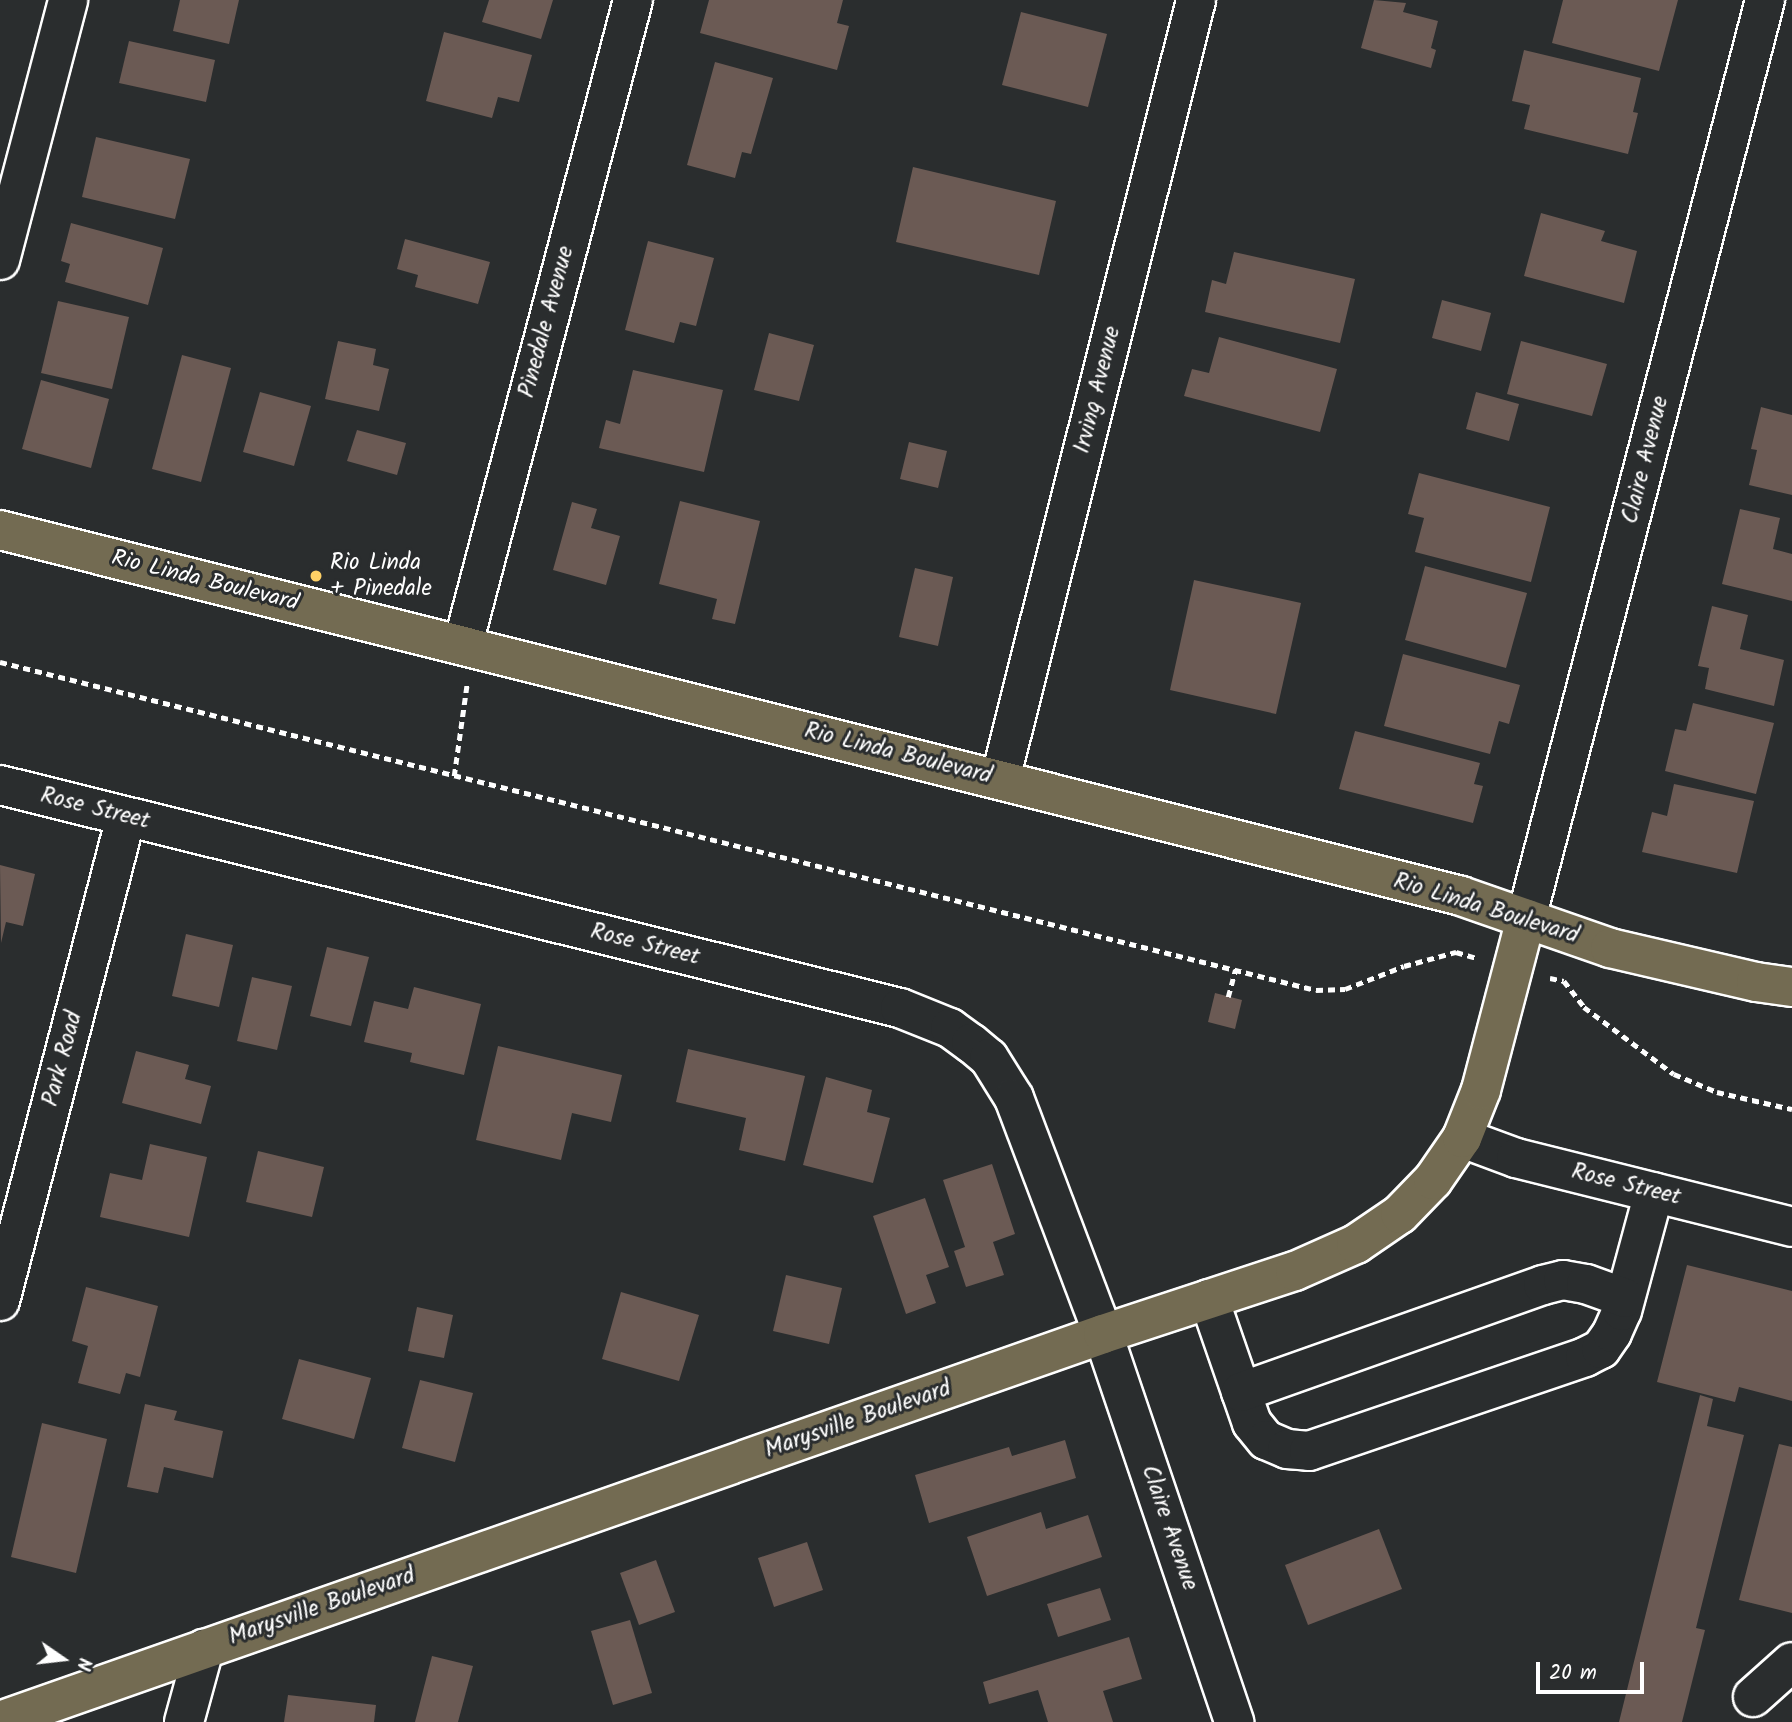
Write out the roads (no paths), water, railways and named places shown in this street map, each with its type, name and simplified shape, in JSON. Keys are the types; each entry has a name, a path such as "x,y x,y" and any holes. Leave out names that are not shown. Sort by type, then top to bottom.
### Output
{"main road":[{"name":"Rio Linda Boulevard","path":"0,530 466,658 1000,780 1461,896 1610,948 1756,982 1792,987"},
{"name":"Marysville Boulevard","path":"0,1721 1104,1334 1295,1271 1356,1244 1408,1206 1433,1180 1462,1138 1481,1090 1526,919"}],"street":[{"path":"0,260 68,0"},
{"name":"Pinedale Avenue","path":"466,658 632,0"},
{"name":"Irving Avenue","path":"1000,780 1196,0"},
{"name":"Claire Avenue","path":"1526,919 1765,0"},
{"name":"Rose Street","path":"0,785 900,1008 950,1028 989,1058 1014,1098 1104,1334"},
{"name":"Park Road","path":"0,1301 126,817"},
{"name":"Rose Street","path":"1462,1138 1516,1157 1792,1227"},
{"path":"1209,1299 1252,1423 1266,1440 1287,1449 1309,1451 1585,1357 1601,1349 1612,1333 1625,1298 1654,1192"},
{"path":"1241,1392 1563,1280 1586,1284 1625,1298"},
{"name":"Claire Avenue","path":"1104,1334 1234,1722"},
{"path":"184,1722 204,1649"},
{"path":"1753,1697 1792,1661"}],"place":[{"name":"Rio Linda + Pinedale","path":"316,576"}]}
